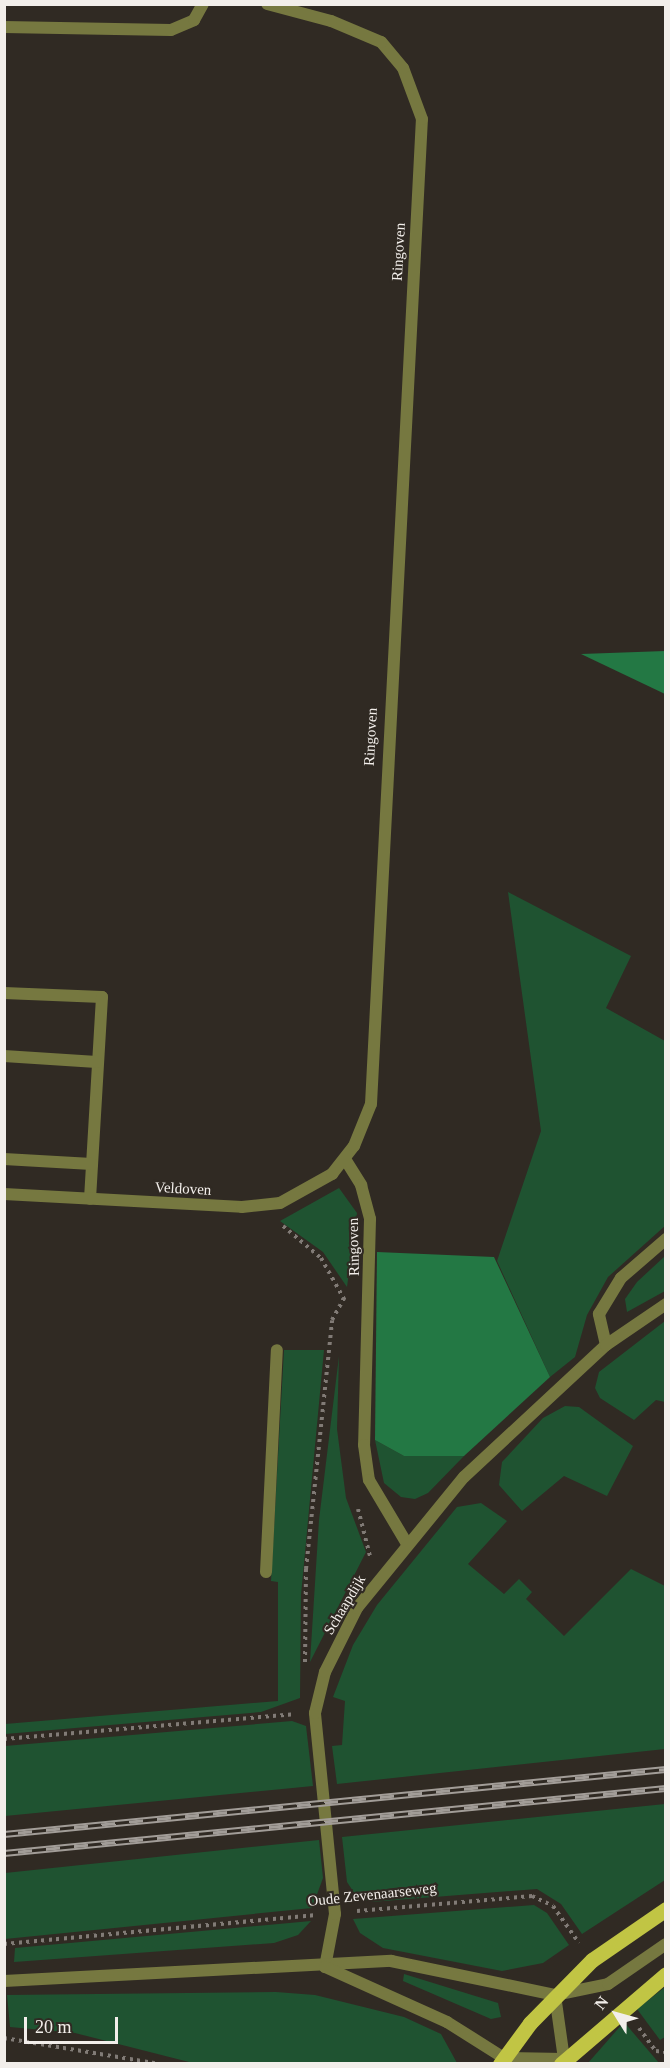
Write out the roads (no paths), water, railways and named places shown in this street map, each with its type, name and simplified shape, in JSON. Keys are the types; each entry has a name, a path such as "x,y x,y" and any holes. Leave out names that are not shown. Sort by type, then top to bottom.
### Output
{"main road":[{"path":"502,2061 555,1995 592,1960 666,1909"},
{"path":"562,2062 623,2005 666,1974"}],"street":[{"path":"4,27 171,30 194,20 203,4"},
{"name":"Ringoven","path":"267,4 331,21 381,42 403,68 422,119 371,1104 345,1159 361,1185 370,1219 364,1445 369,1480 406,1542"},
{"path":"4,993 102,997 90,1199"},
{"path":"4,1056 98,1062"},
{"path":"4,1159 92,1164"},
{"name":"Veldoven","path":"4,1194 242,1207 280,1203 332,1174 345,1159"},
{"path":"606,1345 599,1314 621,1278 666,1239"},
{"name":"Schaapdijk","path":"325,1966 335,1914 315,1713 325,1672 357,1608 406,1542 464,1477 606,1345 666,1304"},
{"path":"266,1572 277,1350"},
{"path":"4,1981 325,1966 354,1959 391,1961 555,1995 608,1984 666,1944"},
{"path":"325,1966 447,2022 502,2061 562,2062 555,1995"}],"railway":[{"path":"4,1834 666,1769"},
{"path":"4,1853 666,1788"}]}
